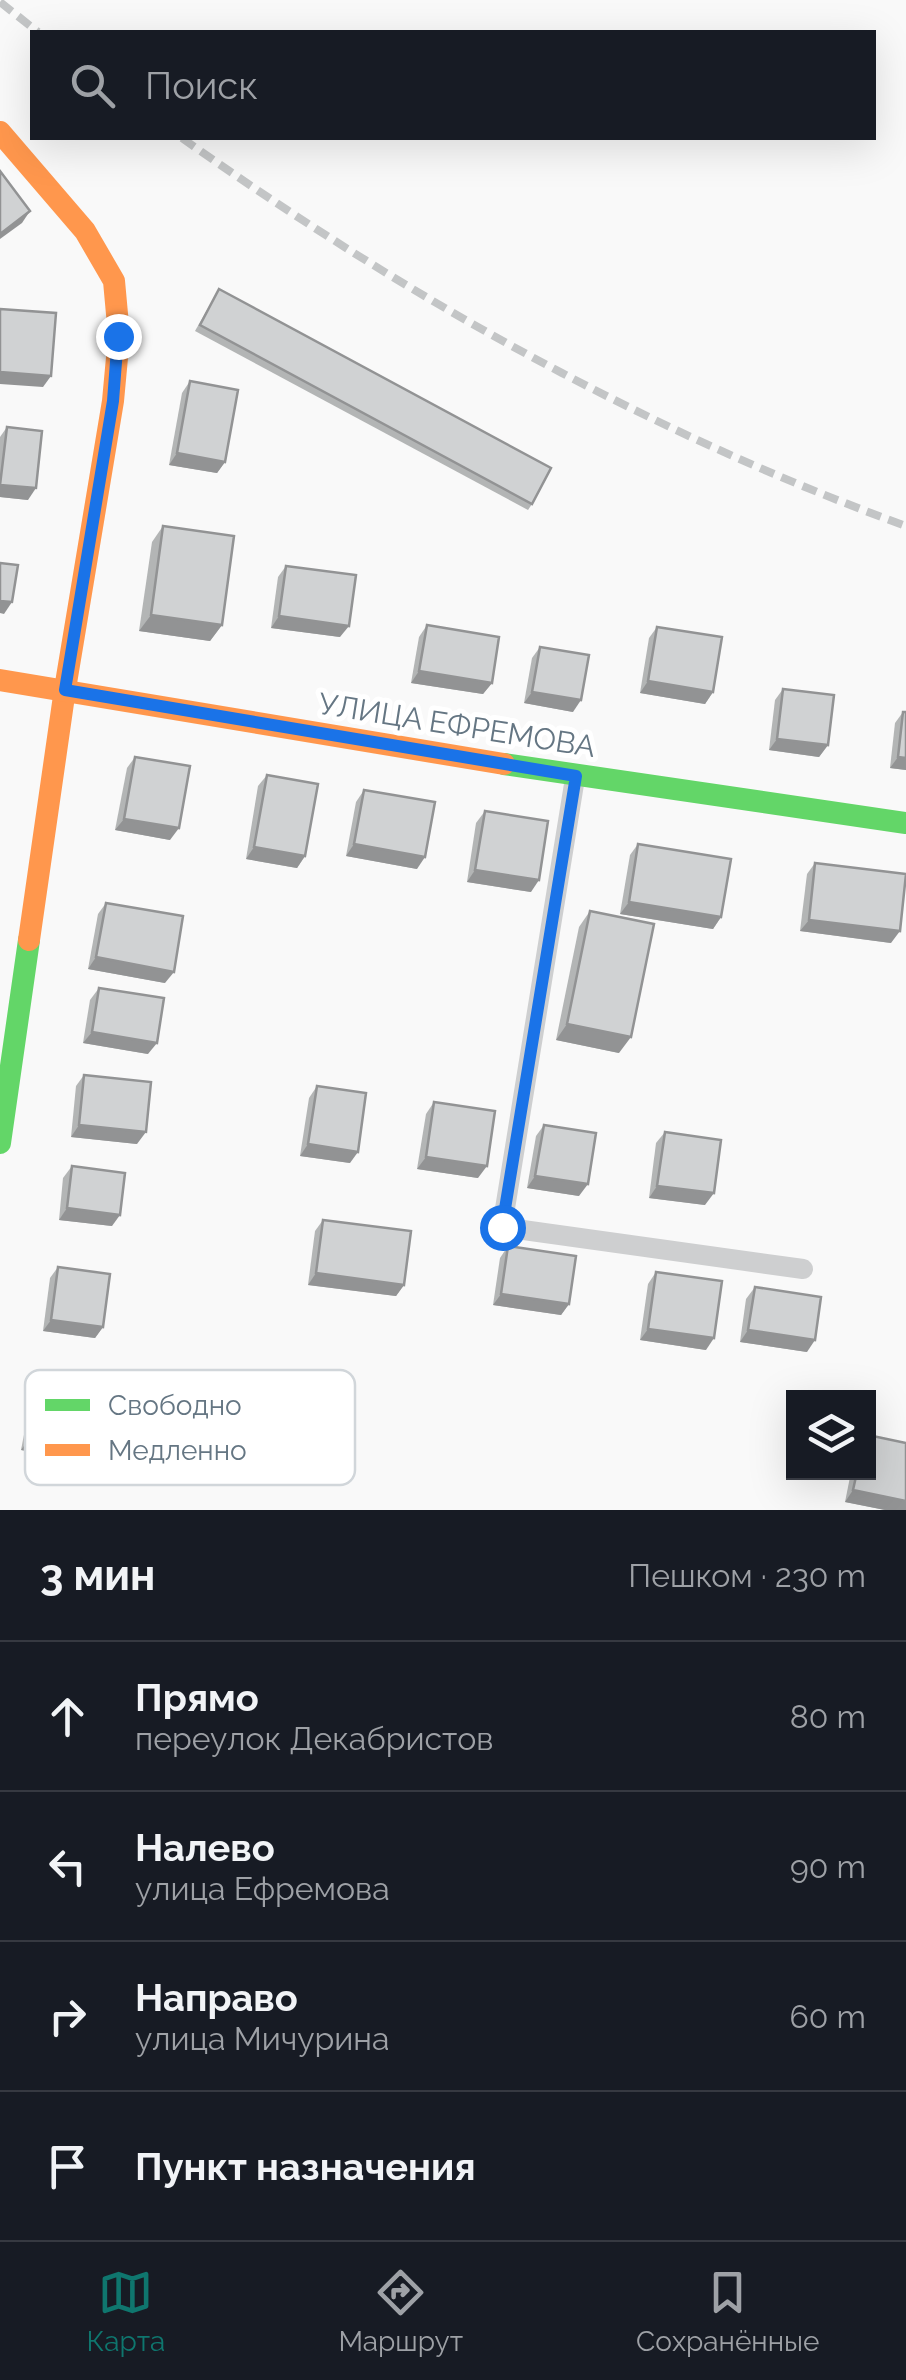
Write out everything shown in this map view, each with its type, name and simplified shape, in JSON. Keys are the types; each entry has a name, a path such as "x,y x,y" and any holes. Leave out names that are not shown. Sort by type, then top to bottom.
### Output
{"street":[{"path":"0,132 85,231 114,281 118,336 113,401 65,690 0,1142"},
{"name":"УЛИЦА ЕФРЕМОВА","path":"0,680 576,776 906,822"}],"lane":[{"path":"576,776 502,1227 803,1269"}],"building":[{"path":"0,171 30,211 0,234"},
{"path":"219,289 551,468 532,504 200,325"},
{"path":"0,309 56,313 51,376 0,372"},
{"path":"190,381 238,390 225,462 177,453"},
{"path":"7,427 42,431 36,488 0,485"},
{"path":"163,526 234,536 222,625 151,615"},
{"path":"0,563 18,565 12,602 0,601"},
{"path":"286,566 356,575 349,626 279,616"},
{"path":"427,625 499,637 492,683 419,671"},
{"path":"657,627 722,637 713,692 648,681"},
{"path":"540,647 589,655 581,700 532,692"},
{"path":"783,689 834,695 828,745 777,739"},
{"path":"906,712 906,758 898,757"},
{"path":"135,757 190,766 179,828 124,819"},
{"path":"267,775 318,784 305,856 254,847"},
{"path":"364,790 435,802 425,857 354,844"},
{"path":"485,811 548,821 539,880 475,870"},
{"path":"638,844 731,859 721,917 629,902"},
{"path":"815,863 906,874 900,931 809,920"},
{"path":"106,903 183,916 174,972 96,957"},
{"path":"590,911 654,924 631,1037 567,1024"},
{"path":"99,988 164,998 157,1043 92,1032"},
{"path":"84,1075 151,1082 146,1132 79,1125"},
{"path":"317,1086 366,1093 358,1152 308,1144"},
{"path":"434,1102 495,1111 487,1166 426,1157"},
{"path":"544,1125 596,1133 588,1184 535,1176"},
{"path":"665,1132 721,1140 714,1193 657,1186"},
{"path":"72,1166 125,1173 120,1215 67,1208"},
{"path":"323,1220 411,1231 404,1285 316,1273"},
{"path":"508,1246 576,1256 569,1304 501,1294"},
{"path":"58,1267 110,1274 103,1327 51,1320"},
{"path":"656,1272 722,1281 714,1338 648,1329"},
{"path":"755,1287 821,1297 815,1340 748,1330"},
{"path":"876,1437 906,1443 906,1501 853,1490 855,1480 876,1480"}],"railway":[{"path":"0,2 35,30"},
{"path":"185,140 353,252 531,356 715,448 906,526"}],"traffic: fast":[{"path":"504,764 906,823"},
{"path":"0,1143 29,940"}],"traffic: slow":[{"path":"0,132 85,231 114,281 119,336 113,401 65,689 29,940"},
{"path":"0,680 504,764"}],"route":[{"path":"118,336 113,401 65,690 576,776 502,1227"}]}
